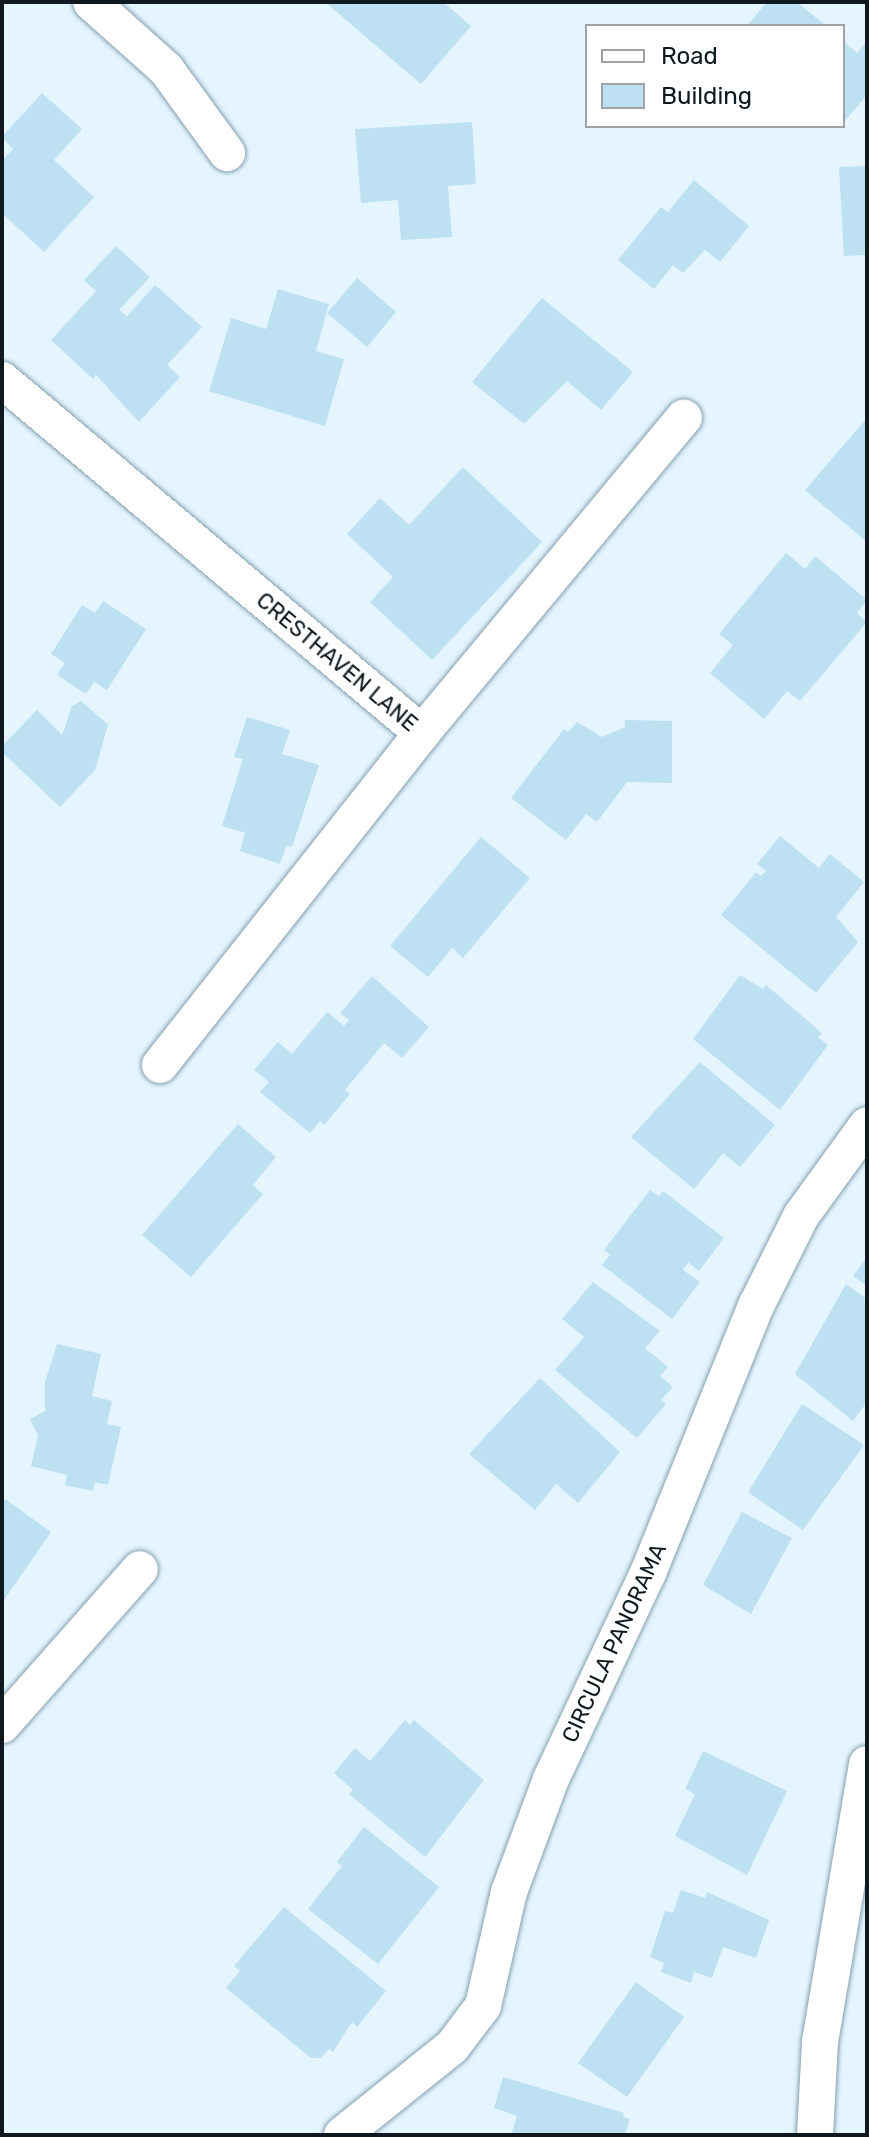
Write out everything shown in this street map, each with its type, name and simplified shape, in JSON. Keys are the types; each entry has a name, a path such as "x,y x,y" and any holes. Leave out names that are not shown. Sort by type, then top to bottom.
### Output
{"street":[{"path":"91,2 166,69 227,153"},
{"name":"CRESTHAVEN LANE","path":"2,380 422,733 160,1065"},
{"path":"422,733 684,417"},
{"name":"CIRCULA PANORAMA","path":"342,2135 452,2047 483,2006 509,1892 551,1779 648,1573 756,1306 801,1216 867,1125"},
{"path":"2,1725 140,1569"},
{"path":"815,2135 820,2042 867,1764"}],"building":[{"path":"325,2 443,2 471,26 421,84"},
{"path":"767,2 797,2 824,24 749,24"},
{"path":"867,41 867,95 845,121 845,43 857,53"},
{"path":"42,93 82,129 54,160 94,197 44,252 2,213 2,161 13,149 2,137"},
{"path":"472,122 476,184 448,186 452,237 401,240 398,200 361,203 355,129"},
{"path":"867,166 867,255 844,256 839,167"},
{"path":"694,180 749,226 720,262 705,250 683,273 673,265 654,289 618,260 661,207 668,212"},
{"path":"116,246 150,277 119,310 127,316 155,285 202,327 167,365 180,377 139,422 96,375 93,379 51,340 96,291 84,280"},
{"path":"357,278 396,312 367,347 327,313"},
{"path":"278,289 329,304 316,351 344,359 325,426 209,391 231,318 266,329"},
{"path":"542,298 633,372 601,410 567,381 524,424 472,382"},
{"path":"867,418 867,542 805,490"},
{"path":"463,467 542,542 432,660 370,602 393,577 347,534 380,498 409,525"},
{"path":"786,553 805,569 815,556 867,600 857,613 867,622 800,701 787,691 764,719 710,673 733,645 719,634"},
{"path":"103,601 146,629 107,690 94,682 86,694 57,675 65,663 51,654 82,605 95,613"},
{"path":"81,701 108,725 95,770 60,807 2,752 2,746 37,710 62,735 72,706"},
{"path":"247,717 290,730 282,754 319,765 292,847 287,845 280,864 240,851 245,833 222,826 243,759 234,757"},
{"path":"625,720 672,721 672,783 627,782 597,822 586,814 566,840 511,798 564,729 568,732 577,722 602,737 625,727"},
{"path":"780,836 819,868 830,854 864,882 836,917 858,942 816,993 721,915 756,872 761,876 766,871 757,864"},
{"path":"481,837 530,878 463,958 452,948 428,977 390,946"},
{"path":"740,975 763,989 766,985 822,1033 818,1037 828,1045 780,1110 693,1039"},
{"path":"372,976 429,1027 402,1058 384,1043 345,1090 350,1094 324,1125 320,1121 310,1133 260,1092 269,1082 254,1070 278,1042 292,1054 327,1012 344,1026 349,1020 340,1013"},
{"path":"700,1062 775,1125 740,1167 723,1153 694,1189 631,1137"},
{"path":"238,1124 276,1157 253,1185 263,1194 191,1277 142,1235"},
{"path":"650,1190 659,1196 663,1191 724,1238 699,1271 688,1262 683,1270 700,1282 672,1319 602,1265 610,1255 604,1250"},
{"path":"867,1257 867,1286 853,1276"},
{"path":"593,1282 660,1331 645,1348 668,1367 660,1376 673,1387 661,1400 666,1404 637,1438 555,1370 584,1337 562,1319"},
{"path":"846,1284 867,1299 867,1402 853,1421 795,1374"},
{"path":"57,1344 101,1354 92,1396 112,1401 107,1424 121,1427 108,1485 95,1482 93,1491 65,1485 67,1475 31,1466 38,1436 30,1419 45,1411 45,1382"},
{"path":"540,1378 620,1452 578,1503 556,1484 535,1510 469,1454"},
{"path":"802,1404 864,1445 803,1530 748,1492"},
{"path":"5,1499 51,1532 2,1603 2,1503"},
{"path":"742,1512 792,1538 751,1614 703,1585"},
{"path":"405,1720 410,1725 414,1720 484,1780 425,1857 349,1794 353,1790 334,1773 355,1748 370,1761"},
{"path":"703,1751 787,1791 747,1875 675,1836 695,1794 685,1789"},
{"path":"364,1827 439,1887 378,1964 308,1909 342,1866 337,1862"},
{"path":"681,1890 705,1898 707,1892 769,1920 756,1958 723,1947 712,1978 694,1972 691,1983 661,1972 664,1963 650,1957 665,1911 673,1913"},
{"path":"284,1907 386,1991 357,2027 352,2022 333,2052 329,2049 321,2058 311,2058 226,1988 240,1971 234,1966"},
{"path":"636,1982 684,2017 627,2097 578,2063"},
{"path":"503,2077 624,2113 623,2117 630,2119 625,2135 511,2135 517,2116 494,2108"}]}
